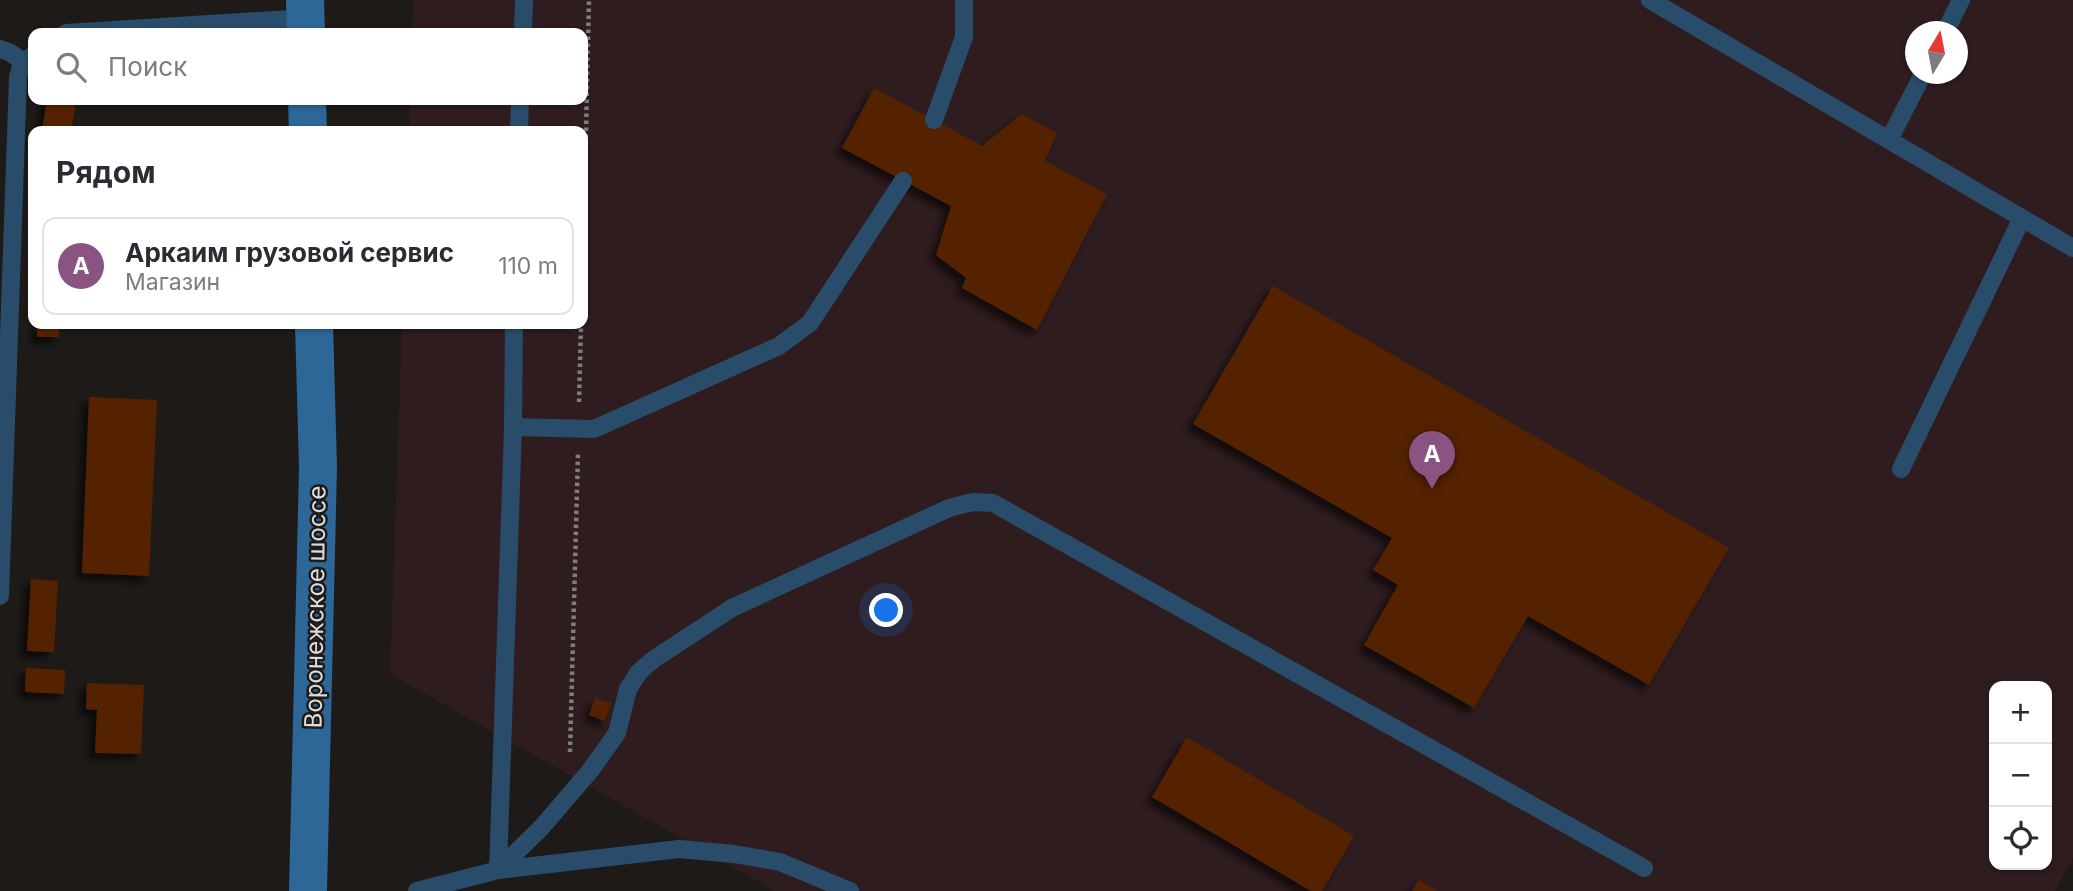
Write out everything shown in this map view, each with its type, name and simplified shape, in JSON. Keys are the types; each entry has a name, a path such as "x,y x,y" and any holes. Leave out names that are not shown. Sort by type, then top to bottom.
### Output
{"main road":[{"path":"307,105 308,126"},
{"name":"Воронежское шоссе","path":"309,891 318,467 314,329"}],"lane":[{"path":"523,28 524,0"},
{"path":"934,120 964,37 964,0"},
{"path":"1650,0 2073,248"},
{"path":"1950,21 1961,0"},
{"path":"141,28 305,17"},
{"path":"0,49 28,58 20,66 15,128 2,435 0,596"},
{"path":"1889,140 1918,84"},
{"path":"519,126 520,105"},
{"path":"513,427 594,429 779,346 810,323 903,181"},
{"path":"1901,470 2022,218"},
{"path":"498,870 514,329"},
{"path":"498,870 541,828 590,771 617,733 628,689 639,672 654,659 732,608 949,508 974,502 993,503 1644,868"},
{"path":"418,891 498,870 679,849 780,862 850,891"}],"path":[{"path":"588,44 589,0"},
{"path":"586,126 587,105"},
{"path":"569,794 581,329"}],"shaded area":[{"path":"413,0 2073,0 2073,858 2055,891 775,891 390,674 402,329 588,329 588,126 409,126 410,105 588,105 588,28 412,28"}],"building":[{"path":"874,88 982,146 1022,114 1057,133 1045,161 1107,194 1037,330 962,288 966,278 936,255 951,206 842,148"},
{"path":"46,105 76,105 72,126 43,126"},
{"path":"1273,286 1729,548 1649,685 1528,616 1474,708 1364,645 1398,585 1373,570 1392,538 1193,424"},
{"path":"37,329 59,329 59,337 37,337"},
{"path":"89,397 157,400 149,576 82,573"},
{"path":"31,579 58,581 54,652 27,651"},
{"path":"26,668 65,670 64,694 25,692"},
{"path":"87,683 144,685 141,754 95,753 97,710 86,709"},
{"path":"595,698 611,703 605,721 589,715"},
{"path":"1187,737 1354,836 1322,891 1311,891 1152,797"},
{"path":"1419,880 1438,891 1412,891"}],"place":[{"name":"Аркаим грузовой сервис","path":"1432,489"}]}
